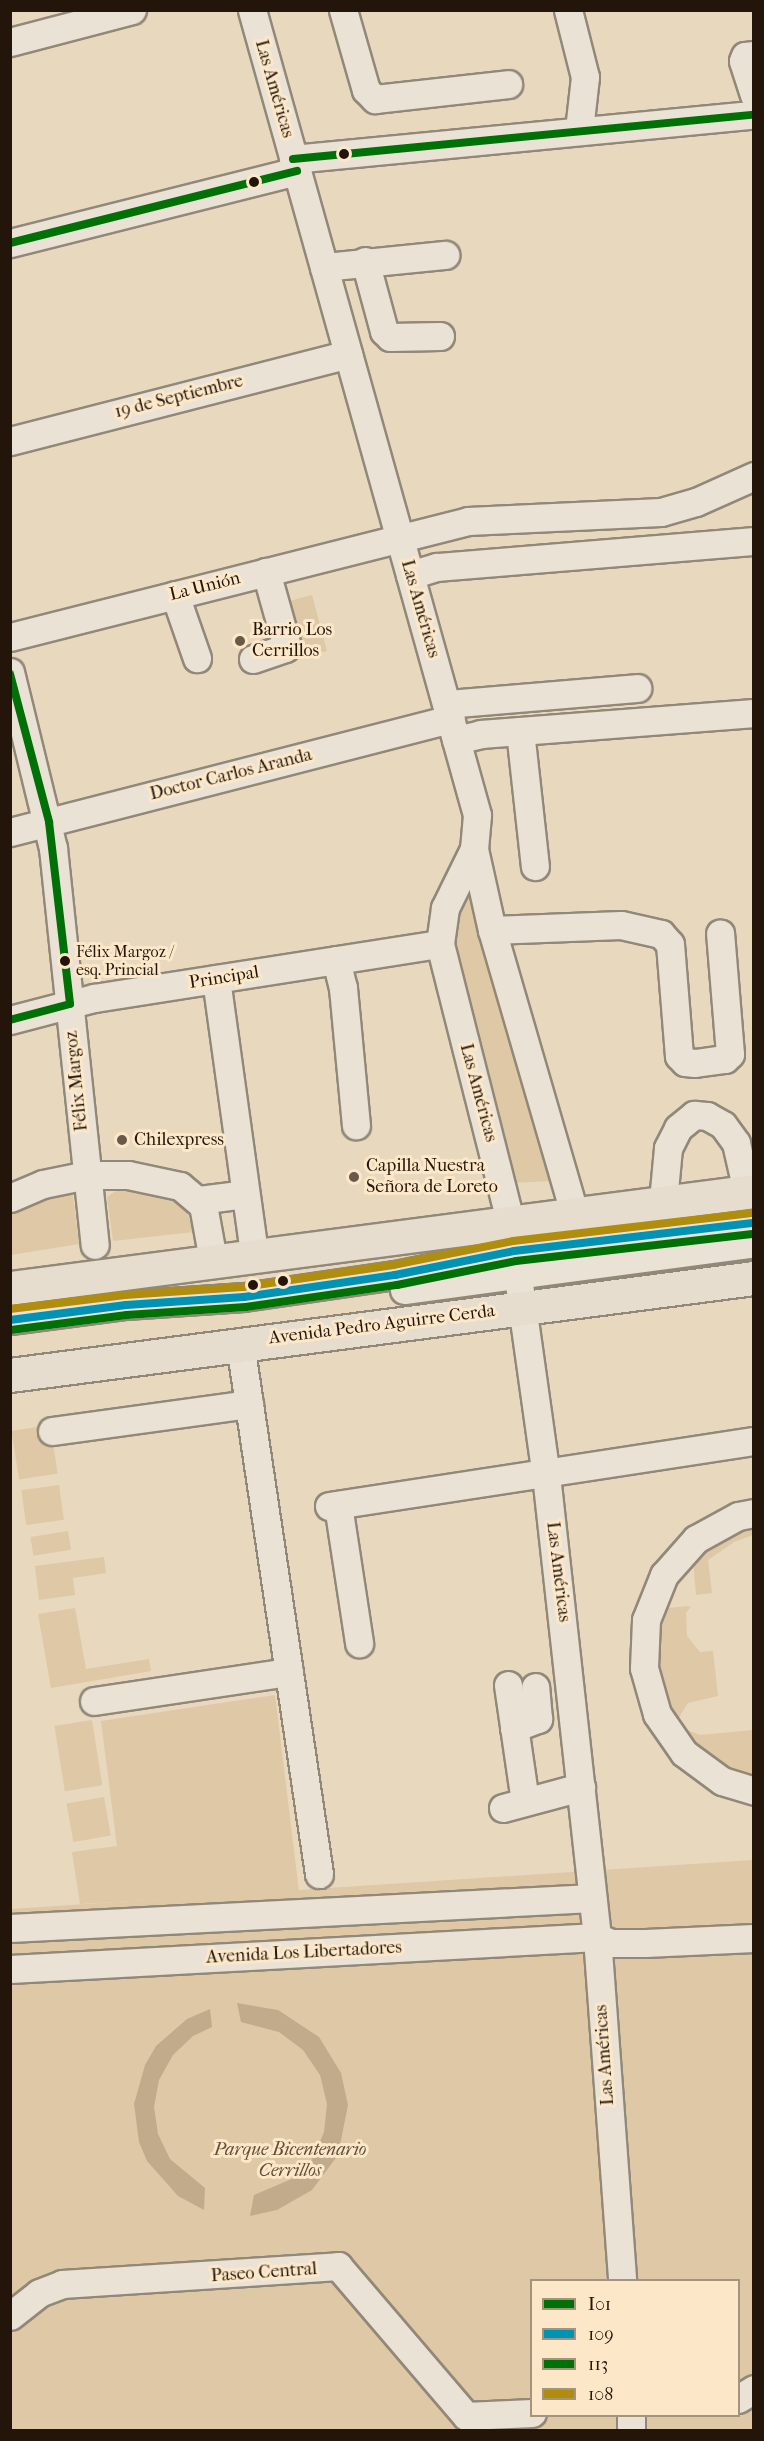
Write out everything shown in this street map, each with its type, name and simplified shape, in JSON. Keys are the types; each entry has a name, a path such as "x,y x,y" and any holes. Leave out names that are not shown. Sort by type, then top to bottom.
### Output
{"main road":[{"path":"10,1288 254,1254 514,1249 573,1212 750,1191"},
{"name":"Avenida Pedro Aguirre Cerda","path":"10,1375 753,1278"}],"street":[{"path":"10,42 55,20 132,10"},
{"name":"Las Américas","path":"252,10 477,815 474,849 445,908 440,944 514,1249 546,1475 597,1937 622,2279"},
{"path":"343,10 366,90 375,99 508,84"},
{"path":"568,10 585,76 579,130"},
{"path":"753,55 745,56 743,61 753,86"},
{"path":"10,243 295,165 579,130 753,115"},
{"path":"324,267 365,261 445,255"},
{"path":"365,261 384,331 390,337 440,336"},
{"name":"19 de Septiembre","path":"10,441 348,354"},
{"name":"La Unión","path":"10,638 468,521 662,512 696,501 753,476"},
{"path":"410,575 437,567 753,542"},
{"path":"253,659 285,648 286,643 266,572"},
{"path":"175,595 196,658"},
{"name":"Félix Margoz","path":"10,672 49,822 95,1245"},
{"path":"452,721 637,688"},
{"path":"452,721 520,731 753,713"},
{"name":"Doctor Carlos Aranda","path":"10,832 452,721"},
{"path":"520,731 535,866"},
{"path":"474,849 492,930 573,1212"},
{"path":"492,930 621,925 661,934 670,944 679,1056 685,1062 695,1063 725,1059 730,1054 720,933"},
{"name":"Principal","path":"10,1020 70,1004 440,944"},
{"path":"336,960 343,988 356,1125"},
{"path":"216,979 254,1254"},
{"path":"663,1201 668,1148 678,1128 694,1115 707,1116 723,1125 736,1143 750,1191"},
{"path":"10,1198 43,1184 87,1175 156,1179 180,1186 199,1200 206,1214 213,1260"},
{"path":"199,1200 245,1194"},
{"path":"10,1334 126,1319 188,1318 514,1249 753,1223"},
{"path":"10,1320 126,1305 244,1297 395,1275 514,1249 753,1243"},
{"path":"240,1344 319,1874"},
{"path":"52,1431 249,1404"},
{"path":"359,1643 333,1505 546,1475 753,1441"},
{"path":"753,1513 738,1516 696,1539 664,1575 646,1620 644,1668 657,1714 684,1753 722,1781 753,1791"},
{"path":"94,1701 289,1672"},
{"path":"508,1685 514,1728 514,1804 581,1787"},
{"path":"514,1728 538,1719 535,1687"},
{"path":"10,1928 592,1898"},
{"name":"Avenida Los Libertadores","path":"10,1969 597,1937 611,1943 753,1938"},
{"name":"Paseo Central","path":"10,2316 39,2293 62,2284 338,2266 466,2416 530,2413"},
{"path":"740,2398 753,2389"}],"green space":[{"path":"312,595 327,651 302,658 287,602"},
{"path":"465,885 554,1181 509,1183 448,950"},
{"path":"122,1187 182,1199 194,1232 113,1241 107,1197"},
{"path":"65,1190 73,1196 79,1244 11,1255 11,1208"},
{"path":"50,1425 58,1473 19,1479 11,1431"},
{"path":"59,1485 64,1520 26,1525 21,1490"},
{"path":"753,1524 753,1535 734,1542 708,1560 712,1593 696,1595 693,1560 729,1533"},
{"path":"68,1531 71,1550 33,1556 30,1537"},
{"path":"104,1557 106,1573 73,1578 75,1595 39,1600 35,1566"},
{"path":"691,1606 686,1613 687,1636 700,1652 713,1651 718,1696 688,1703 678,1719 684,1729 700,1735 753,1730 753,1780 738,1776 696,1749 676,1725 657,1680 659,1626 667,1608"},
{"path":"75,1608 86,1669 149,1659 151,1671 51,1688 38,1614"},
{"path":"275,1695 299,1891 80,1904 72,1852 117,1846 101,1721"},
{"path":"92,1720 102,1785 65,1791 54,1726"},
{"path":"104,1797 111,1835 73,1842 67,1804"},
{"name":"Parque Bicentenario Cerrillos","path":"753,1860 753,2430 11,2430 11,1909"}],"shaded area":[{"path":"237,2003 278,2010 319,2037 341,2073 348,2105 338,2155 312,2190 277,2210 250,2216 254,2195 294,2178 313,2158 324,2132 327,2104 320,2075 303,2050 279,2032 241,2022"},
{"path":"210,2009 212,2027 193,2036 173,2055 159,2080 154,2107 158,2134 170,2159 205,2188 204,2210 178,2196 147,2161 139,2142 134,2104 145,2065 156,2046 187,2019"}],"transit line":[{"name":"I01","path":"293,159 754,115"},
{"name":"I01","path":"10,243 297,171"},
{"name":"I01","path":"10,674 49,822 70,1004 10,1020"},
{"name":"108","path":"10,1309 125,1295 243,1287 393,1265 513,1241 753,1213"},
{"name":"109","path":"10,1320 126,1305 244,1297 395,1275 514,1251 754,1223"},
{"name":"113","path":"11,1330 127,1315 246,1307 397,1285 516,1261 754,1234"}],"place":[{"name":"Barrio Los Cerrillos","path":"240,641"},
{"name":"Félix Margoz / esq. Princial","path":"65,961"},
{"name":"Chilexpress","path":"122,1140"},
{"name":"Capilla Nuestra Señora de Loreto","path":"354,1177"}]}
